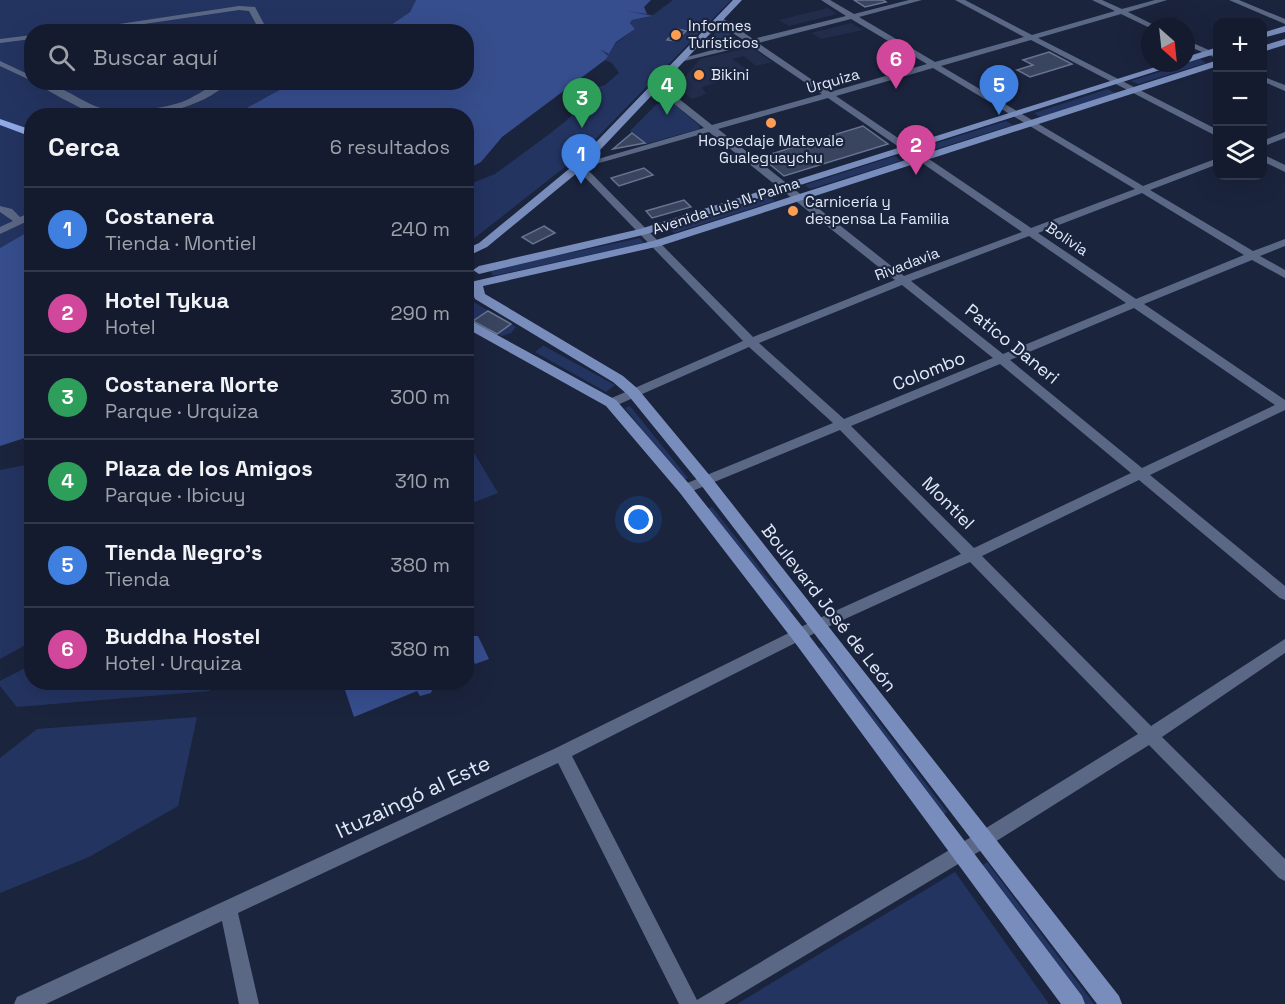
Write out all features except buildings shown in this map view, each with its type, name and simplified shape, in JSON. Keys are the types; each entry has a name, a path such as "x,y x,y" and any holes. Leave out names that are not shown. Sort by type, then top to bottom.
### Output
{"main road":[{"path":"474,250 483,245 579,166 738,0"},
{"path":"1267,35 1285,28"},
{"path":"1267,48 1285,42"},
{"path":"1195,58 1213,53"},
{"name":"Avenida Luis N. Palma","path":"474,276 656,244 1213,65"},
{"name":"Avenida Luis N. Palma","path":"474,276 643,232 1150,72"},
{"path":"0,122 24,131"},
{"path":"474,276 483,245"},
{"name":"Boulevard José de León","path":"474,276 479,296 618,379 633,392 706,481 1111,1004"},
{"path":"474,326 611,403 685,489 799,635 1074,1004"}],"street":[{"path":"825,0 1285,275"},
{"path":"680,60 918,0"},
{"path":"959,0 1213,132"},
{"path":"1096,0 1141,21"},
{"name":"Urquiza","path":"579,166 832,96 1162,0"},
{"path":"1233,0 1285,22"},
{"path":"126,24 255,4 260,24"},
{"name":"Bolivia","path":"719,20 1285,406"},
{"path":"0,41 24,38"},
{"path":"1195,45 1213,52"},
{"path":"0,63 24,75"},
{"path":"1267,80 1285,88"},
{"name":"Patico Daneri","path":"656,85 1003,360 1285,594"},
{"path":"55,90 92,108"},
{"path":"174,108 183,106 215,90"},
{"path":"1267,142 1285,135"},
{"path":"1267,159 1285,169"},
{"name":"Rivadavia","path":"611,403 751,342 903,281 1213,163"},
{"name":"Montiel","path":"579,166 751,342 843,425 1285,872"},
{"path":"0,209 8,211 19,221"},
{"path":"0,231 24,219"},
{"name":"Colombo","path":"685,489 1285,243"},
{"name":"Ituzaingó al Este","path":"24,1004 562,753 818,625 972,555 1285,406"},
{"path":"705,1004 984,839 1151,735 1285,645"},
{"path":"562,753 689,1004"},
{"path":"228,908 249,1004"}],"shaded area":[{"path":"0,0 416,0 410,12 392,24 24,24 24,90 279,90 247,108 24,108 24,234 0,248"},
{"path":"416,0 651,0 644,7 647,14 653,15 627,11 652,16 632,20 630,23 635,29 616,42 609,54 600,49 608,56 605,60 502,137 481,162 474,166 474,108 247,108 279,90 474,90 474,24 392,24 410,12"},
{"path":"673,0 731,0 580,155 474,238 474,182 495,174 548,135 567,120 589,97 590,89 605,85 619,73 612,63 605,60 607,56 599,49 602,48 609,54 616,43 635,29 630,23 632,20 650,17 627,11 653,15"},
{"path":"828,8 837,14 789,26 779,20"},
{"path":"851,23 863,30 821,39 811,33"},
{"path":"723,31 740,41 708,47 707,45 716,32"},
{"path":"751,47 772,62 756,66 744,56 732,59 750,71 702,87 706,94 692,99 677,87 700,59"},
{"path":"1200,59 1206,63 1195,66 1195,61"},
{"path":"1159,72 1177,72 1138,84 1131,81"},
{"path":"1108,89 1115,93 1040,117 1034,113"},
{"path":"657,104 674,104 700,126 699,129 646,144 630,131"},
{"path":"1006,121 1013,125 930,151 924,147"},
{"path":"895,156 901,161 810,189 805,185"},
{"path":"770,196 775,201 674,233 669,228"},
{"path":"24,234 24,438 0,446 0,248"},
{"path":"640,238 644,243 493,276 490,270"},
{"path":"474,302 516,327 511,333 502,336 474,321"},
{"path":"544,345 615,385 606,392 535,352"},
{"path":"630,406 688,478 683,481 625,408"},
{"path":"474,453 498,493 474,502"},
{"path":"24,465 24,646 0,659 0,470"},
{"path":"712,507 792,609 786,612 707,509"},
{"path":"474,636 478,636 489,659 475,664"},
{"path":"822,647 947,812 941,816 816,650"},
{"path":"24,669 24,690 210,690 17,707 0,686 0,681"},
{"path":"345,690 432,690 431,693 420,696 417,691 354,717"},
{"path":"197,717 178,806 89,857 0,893 0,758 37,729"},
{"path":"987,862 1094,1004 1083,1004 980,867"},
{"path":"955,872 1049,1004 737,1004"}],"place":[{"name":"Informes Turísticos","path":"676,35"},
{"name":"Bikini","path":"699,75"},
{"name":"Buddha Hostel","path":"896,89"},
{"name":"Plaza de los Amigos","path":"667,115"},
{"name":"Tienda Negro's","path":"999,115"},
{"name":"Hospedaje Matevale Gualeguaychu","path":"771,123"},
{"name":"Costanera Norte","path":"582,128"},
{"name":"Hotel Tykua","path":"916,175"},
{"name":"Costanera","path":"581,184"},
{"name":"Carnicería y despensa La Familia","path":"793,211"}]}
